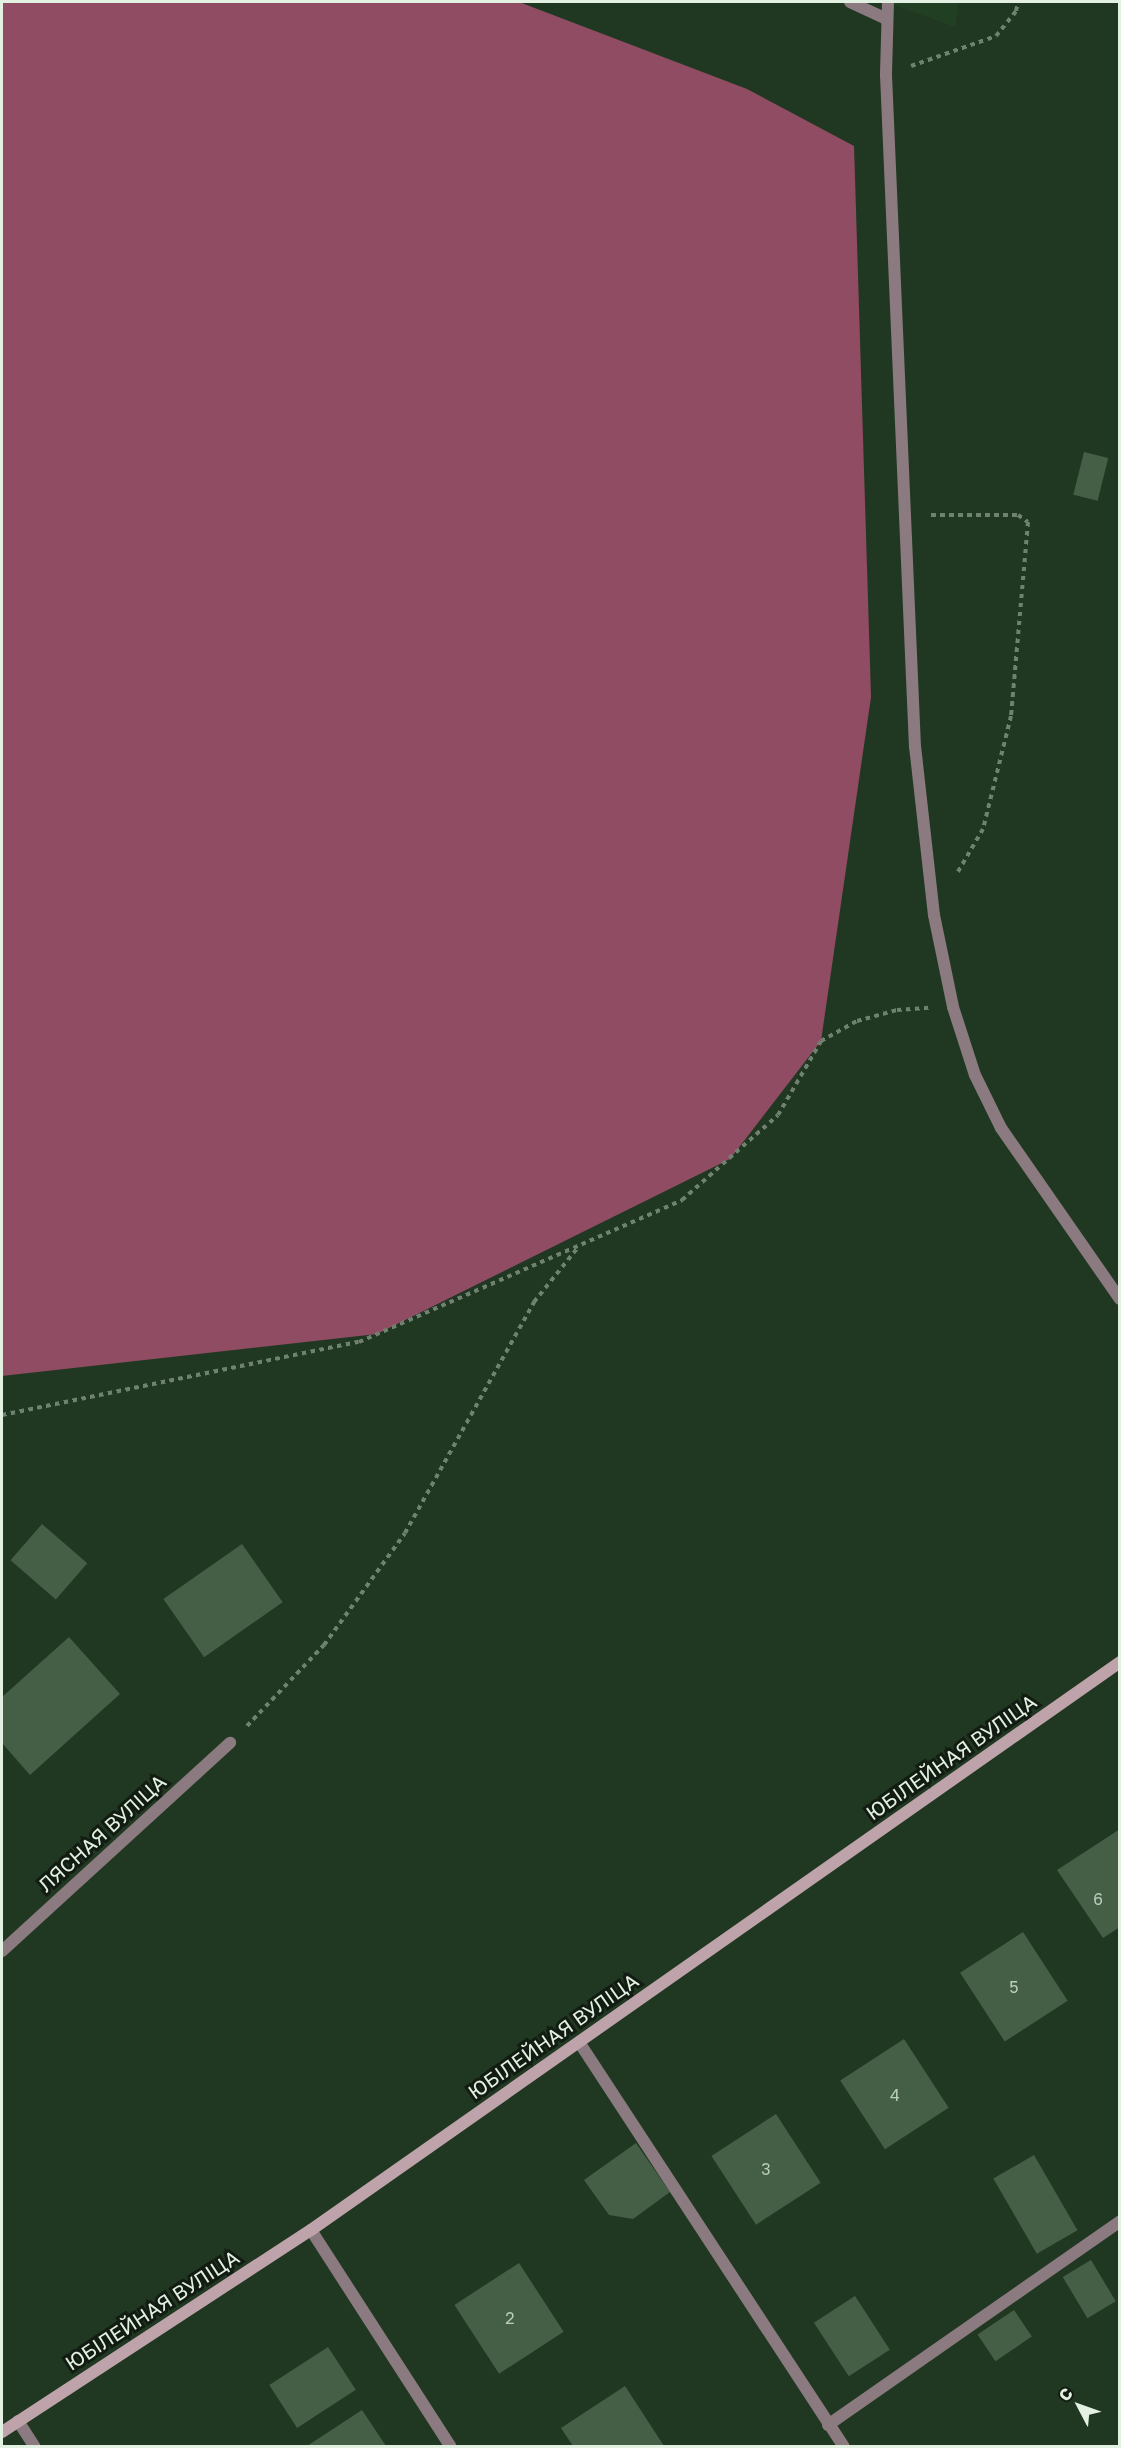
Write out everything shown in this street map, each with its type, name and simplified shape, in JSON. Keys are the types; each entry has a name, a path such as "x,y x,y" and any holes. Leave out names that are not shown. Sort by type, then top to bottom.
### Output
{"main road":[{"name":"ЮБІЛЕЙНАЯ ВУЛІЦА","path":"2,2432 311,2230 1119,1662"}],"street":[{"path":"850,2 885,18"},
{"path":"888,2 885,18 886,75 915,746 934,915 953,1007 975,1075 1001,1128 1119,1299"},
{"name":"ЛЯСНАЯ ВУЛІЦА","path":"2,1951 230,1743"},
{"path":"579,2042 843,2446"},
{"path":"828,2425 1119,2221"},
{"path":"311,2230 450,2446"},
{"path":"18,2421 34,2446"}],"path":[{"path":"886,75 996,36 1016,11 1018,2"},
{"path":"905,515 1018,515 1028,522 1011,716 983,829 934,915"},
{"path":"2,1415 359,1342 682,1200 778,1115 821,1041 857,1021 897,1010 953,1007"},
{"path":"230,1743 324,1645 405,1533 534,1302 580,1244"}],"shaded area":[{"path":"2,2 519,2 747,89 854,146 871,697 821,1041 730,1159 377,1334 2,1376"},
{"path":"885,2 958,2 955,27"}],"building":[{"path":"1084,452 1108,458 1098,501 1073,495"},
{"path":"42,1524 87,1563 56,1600 11,1560"},
{"path":"242,1544 283,1602 204,1657 163,1599"},
{"path":"69,1637 120,1694 30,1775 2,1743 2,1697"},
{"path":"1120,1829 1120,1927 1103,1938 1057,1870"},
{"path":"1023,1932 1068,2001 1005,2042 960,1973"},
{"path":"904,2039 949,2108 885,2149 840,2080"},
{"path":"776,2114 821,2183 756,2225 711,2156"},
{"path":"636,2143 670,2192 633,2219 609,2215 584,2180"},
{"path":"1034,2155 1078,2230 1037,2254 993,2178"},
{"path":"1091,2260 1116,2301 1087,2318 1063,2277"},
{"path":"519,2263 564,2332 499,2374 454,2305"},
{"path":"855,2296 890,2350 849,2376 814,2323"},
{"path":"1014,2310 1032,2337 995,2361 978,2335"},
{"path":"328,2347 356,2390 297,2428 269,2385"},
{"path":"625,2386 664,2446 573,2446 561,2428"},
{"path":"362,2410 386,2446 307,2446"}]}
